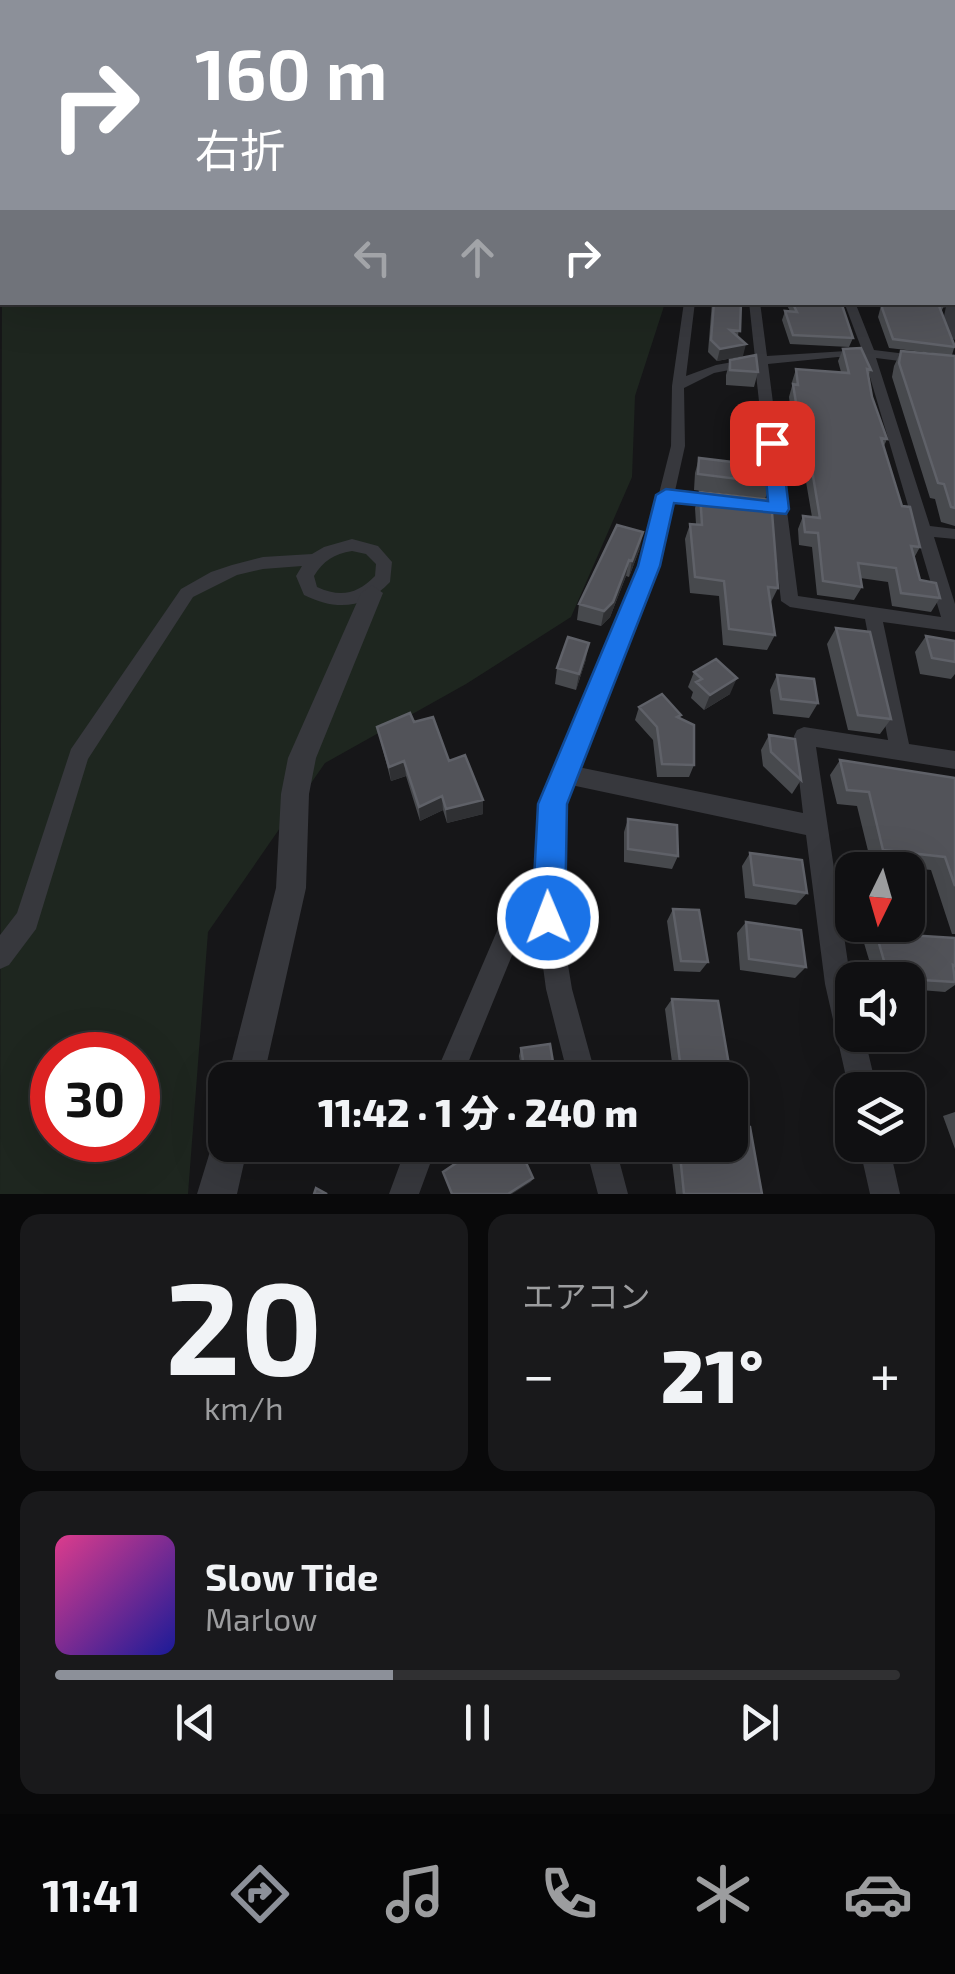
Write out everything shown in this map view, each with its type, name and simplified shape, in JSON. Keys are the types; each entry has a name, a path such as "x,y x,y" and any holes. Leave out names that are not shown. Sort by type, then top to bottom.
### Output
{"street":[{"path":"578,1062 559,989 548,918 552,804 649,566 678,446 678,386 690,305"},
{"path":"754,305 790,601 953,626 868,350 850,305"},
{"path":"953,305 950,316 955,335"},
{"path":"678,386 711,368 868,350 955,364"},
{"path":"666,495 741,504"},
{"path":"760,507 779,509"},
{"path":"923,530 955,534"},
{"path":"0,956 27,920 78,756 187,593 211,576 240,566 313,560 341,547 372,550 384,562 384,578 372,592 302,758 295,794 291,888 249,1062"},
{"path":"313,560 305,576 310,591 328,600 351,601 372,592"},
{"path":"874,616 900,750"},
{"path":"858,1072 838,984 804,736 955,760"},
{"path":"565,774 816,826"},
{"path":"454,1062 514,919 548,918"},
{"path":"217,1194 225,1162"},
{"path":"404,1194 416,1162"},
{"path":"605,1162 613,1194"},
{"path":"878,1162 886,1194"}],"shaded area":[{"path":"2,305 664,305 635,396 632,477 571,617 466,684 325,763 208,932 188,1194 0,1194"}],"building":[{"path":"714,305 741,305 740,331 730,330 746,344 720,349 711,340"},
{"path":"794,305 842,305 853,338 793,335 785,311 797,312"},
{"path":"944,305 939,306 955,347 893,339 882,308"},
{"path":"861,348 871,370 867,369 872,397 887,439 881,438 902,506 910,507 920,547 911,546 920,580 936,583 940,598 901,593 896,568 858,563 862,587 823,581 818,533 805,532 803,516 820,518 801,410 797,409 793,384 798,385 796,369 849,373 843,349"},
{"path":"901,351 955,356 955,508 951,507 944,484 938,483 899,363"},
{"path":"756,355 758,372 730,370 730,360"},
{"path":"739,411 763,414 771,483 698,474 699,458 741,463"},
{"path":"700,492 771,500 778,588 768,587 775,635 729,629 724,581 695,577 690,524 702,525"},
{"path":"617,525 643,532 613,602 604,611 579,604"},
{"path":"836,628 870,632 891,719 858,715"},
{"path":"926,636 955,641 955,662 932,658"},
{"path":"568,637 589,643 579,674 557,668"},
{"path":"716,659 737,678 710,695 696,682 702,679 694,672"},
{"path":"777,675 814,679 818,703 781,699"},
{"path":"662,694 681,715 677,717 694,725 694,765 662,764 657,727 639,707"},
{"path":"410,713 414,722 433,717 449,761 465,755 483,800 446,809 442,796 419,807 404,761 389,767 377,727"},
{"path":"769,735 795,739 801,780 771,752"},
{"path":"840,760 955,778 955,886 945,857 883,850 869,792 847,790"},
{"path":"628,819 677,825 678,856 628,849"},
{"path":"750,853 802,860 807,893 754,885"},
{"path":"673,909 699,910 708,962 681,961"},
{"path":"746,922 801,930 806,967 749,959"},
{"path":"925,936 955,938 955,982 925,980 925,962 884,962 879,942 925,942"},
{"path":"672,999 718,1001 728,1062 680,1062"},
{"path":"550,1044 553,1062 523,1062 521,1048"},
{"path":"750,1127 762,1194 684,1194 681,1162 748,1162"},
{"path":"458,1162 526,1162 533,1178 508,1194 452,1194 443,1172"}],"route":[{"path":"548,918 552,804 649,566 666,495 779,509 772,443"}]}
